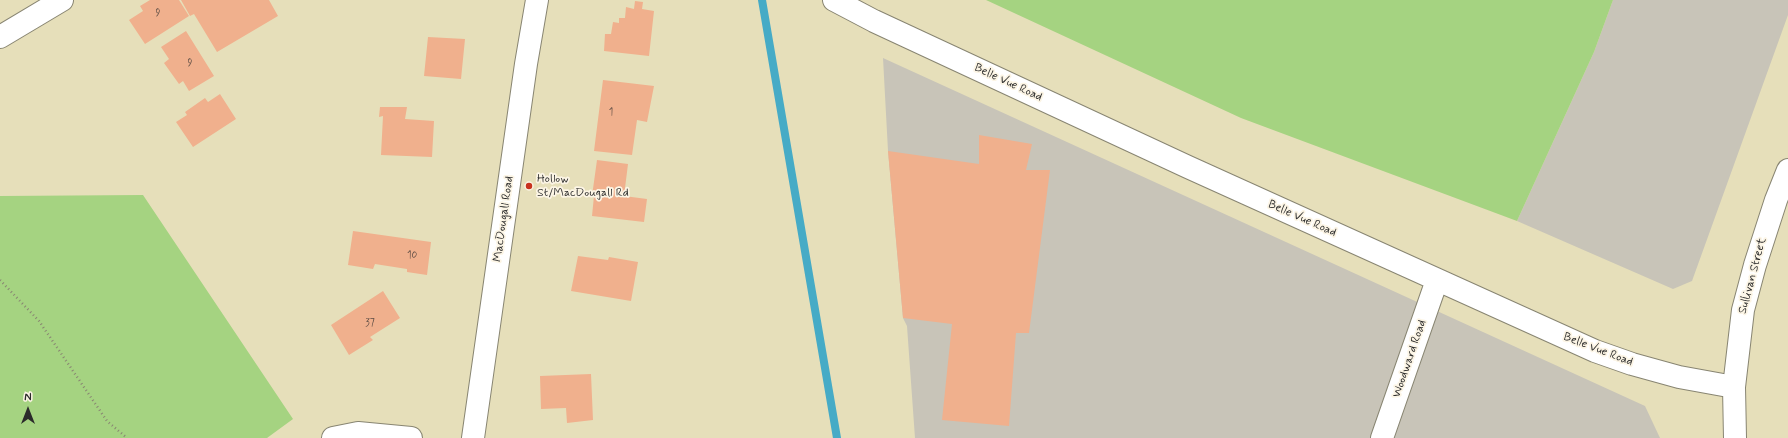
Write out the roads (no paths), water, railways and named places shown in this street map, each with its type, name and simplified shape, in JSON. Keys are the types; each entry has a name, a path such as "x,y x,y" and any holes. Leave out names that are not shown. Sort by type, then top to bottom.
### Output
{"street":[{"path":"0,37 62,0"},
{"name":"MacDougall Road","path":"473,438 526,64 537,0"},
{"name":"Belle Vue Road","path":"834,0 874,21 1174,160 1595,351 1632,364 1679,377 1734,387"},
{"name":"Sullivan Street","path":"1734,387 1743,310 1755,265 1776,200 1788,170"},
{"name":"Woodward Road","path":"1382,438 1437,280"},
{"path":"1734,387 1735,438"},
{"path":"333,438 352,434 372,433 411,438"}],"waterway":[{"path":"762,0 837,438"}],"place":[{"name":"Hollow St/MacDougall Rd","path":"529,186"}]}
